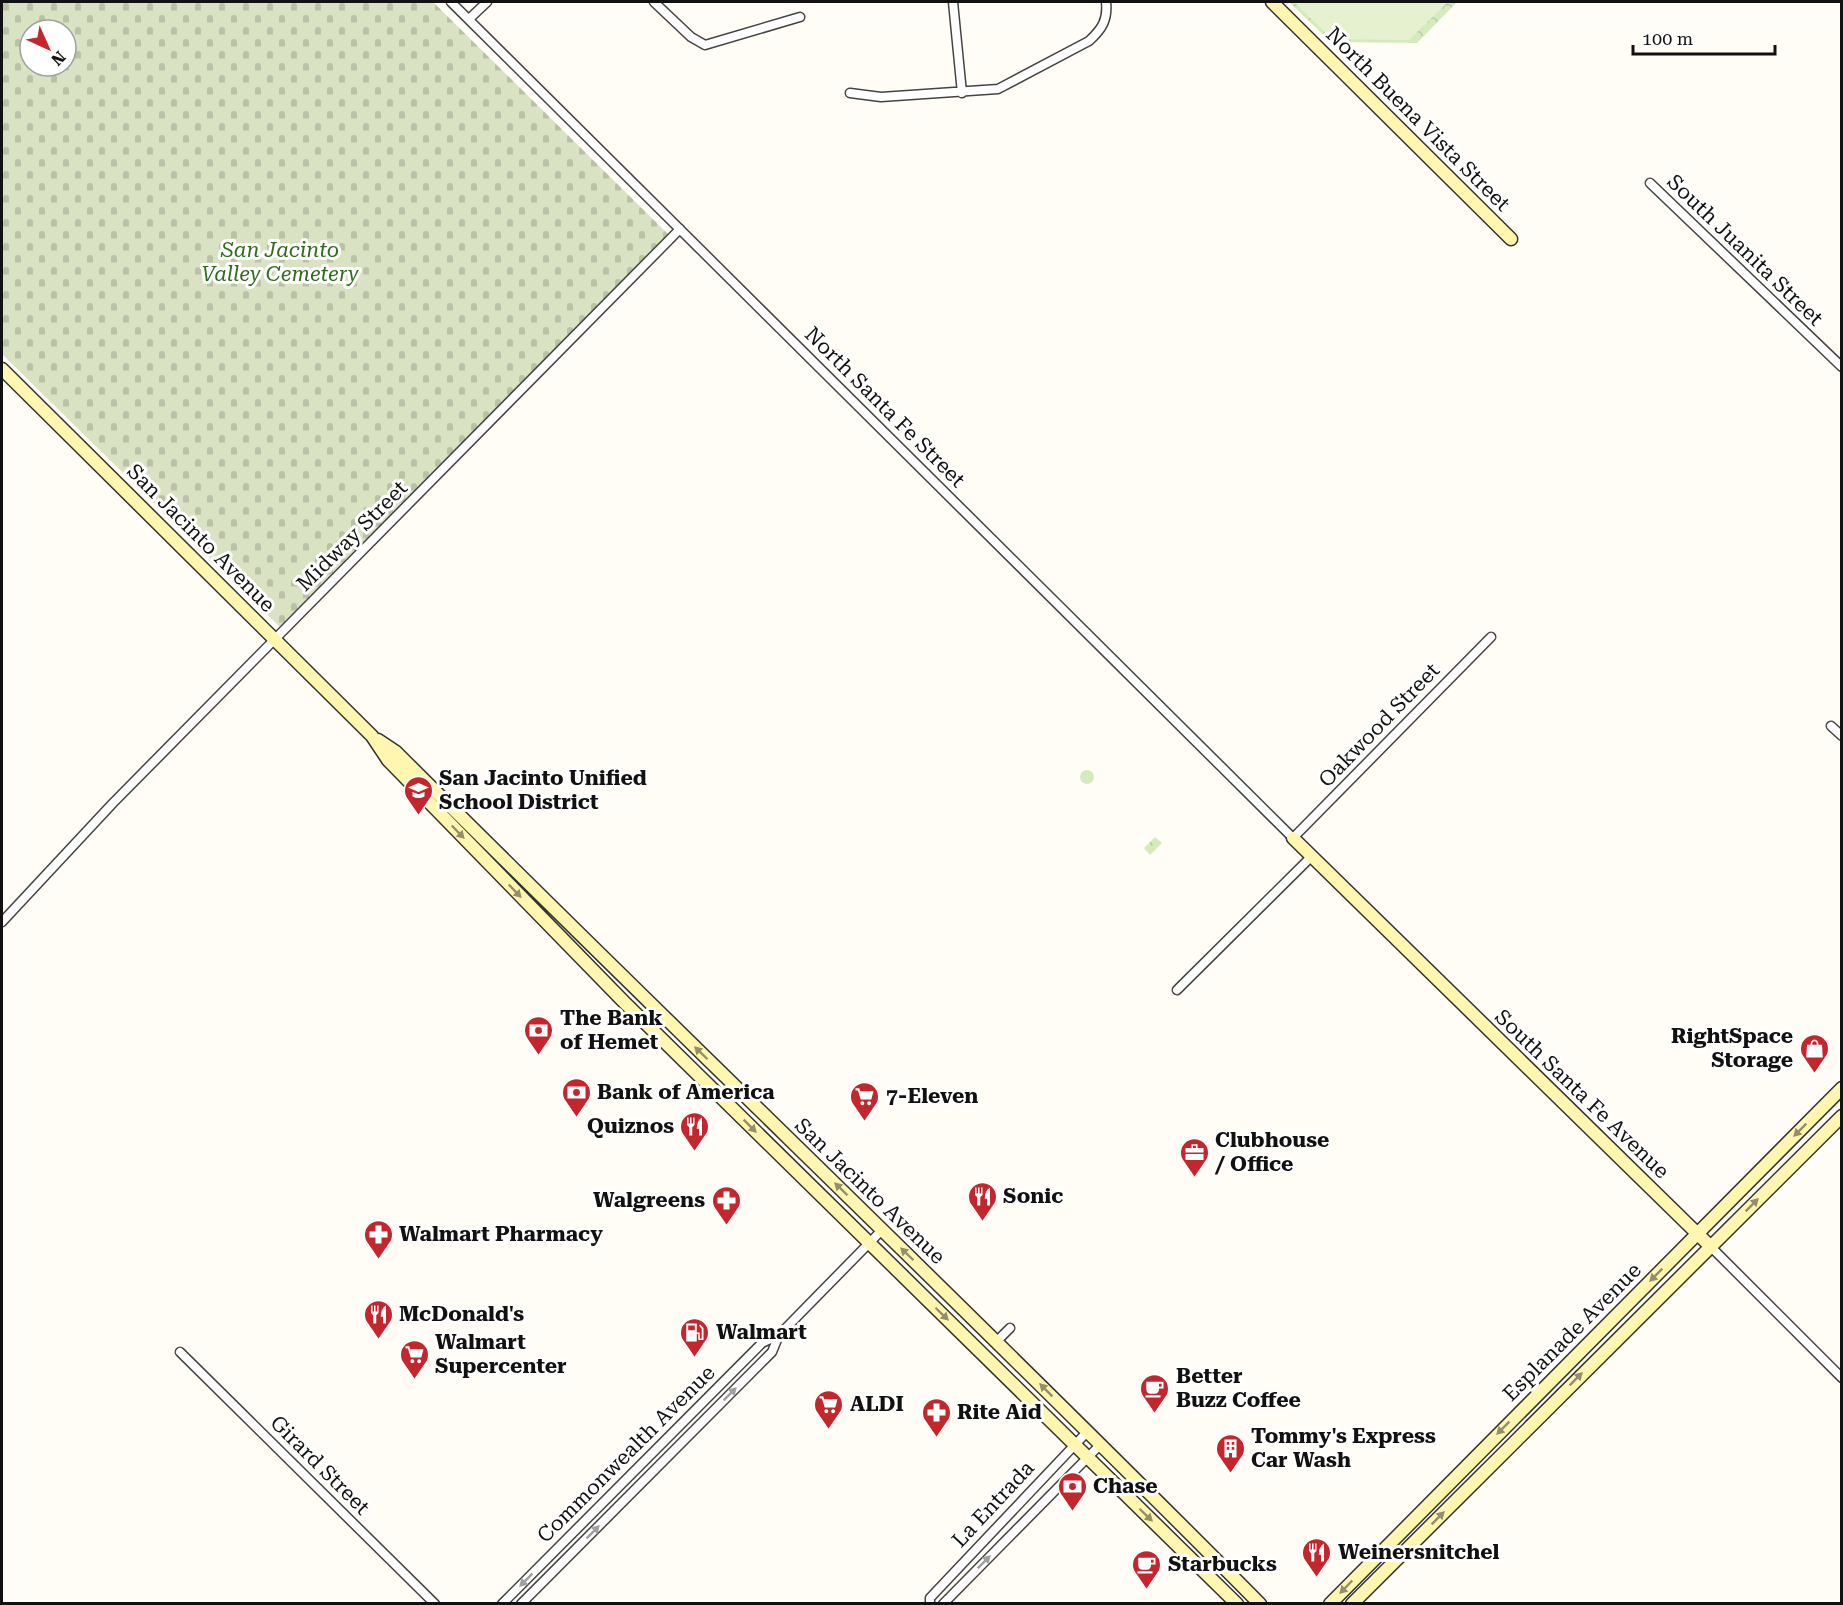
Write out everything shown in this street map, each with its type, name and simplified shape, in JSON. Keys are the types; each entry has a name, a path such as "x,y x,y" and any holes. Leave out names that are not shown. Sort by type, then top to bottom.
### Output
{"main road":[{"name":"North Buena Vista Street","path":"1272,2 1511,240"},
{"name":"San Jacinto Avenue","path":"2,369 372,736 388,760 568,946 1237,1604"},
{"name":"San Jacinto Avenue","path":"372,736 396,752 783,1134 997,1341 1260,1604"},
{"name":"South Santa Fe Avenue","path":"1293,838 1711,1247"},
{"path":"708,1085 715,1082 721,1083 769,1128 783,1134"},
{"name":"Esplanade Avenue","path":"1330,1604 1697,1234 1840,1094"},
{"name":"Esplanade Avenue","path":"1352,1604 1842,1116"}],"street":[{"name":"North Santa Fe Street","path":"451,2 1293,838"},
{"path":"469,19 487,2"},
{"path":"654,2 691,37 705,45 800,17"},
{"path":"953,2 962,93"},
{"path":"850,93 881,97 998,89 1089,41 1100,31 1108,15 1106,2"},
{"name":"South Juanita Street","path":"1650,183 1842,367"},
{"name":"Midway Street","path":"2,922 113,803 680,229"},
{"name":"Oakwood Street","path":"1293,838 1491,637"},
{"path":"1831,726 1842,736"},
{"path":"1177,990 1311,856"},
{"name":"Commonwealth Avenue","path":"502,1604 762,1343 779,1335 882,1230"},
{"name":"South Santa Fe Avenue","path":"1711,1247 1842,1378"},
{"path":"997,1341 1010,1328"},
{"name":"Commonwealth Avenue","path":"522,1604 772,1352 779,1335"},
{"name":"Girard Street","path":"180,1352 435,1604"},
{"name":"La Entrada","path":"930,1604 930,1598 1087,1432"},
{"name":"La Entrada","path":"943,1604 1100,1445"}],"green space":[{"name":"San Jacinto Valley Cemetery","path":"2,2 433,2 672,238 281,628 2,354"},
{"path":"1289,2 1457,2 1417,43 1331,42"},
{"path":"1294,2 1448,2 1409,40 1332,39"},
{"path":"1084,770 1090,770 1094,777 1090,784 1084,784 1080,780 1080,774"},
{"path":"1155,837 1162,843 1150,855 1144,848"}],"place":[{"name":"San Jacinto Unified School District","path":"418,816"},
{"name":"The Bank of Hemet","path":"539,1056"},
{"name":"RightSpace Storage","path":"1814,1074"},
{"name":"Bank of America","path":"576,1118"},
{"name":"7-Eleven","path":"865,1122"},
{"name":"Quiznos","path":"695,1152"},
{"name":"Clubhouse / Office","path":"1194,1178"},
{"name":"Sonic","path":"982,1222"},
{"name":"Walgreens","path":"726,1226"},
{"name":"Walmart Pharmacy","path":"378,1260"},
{"name":"McDonald's","path":"378,1340"},
{"name":"Walmart","path":"695,1358"},
{"name":"Walmart Supercenter","path":"414,1380"},
{"name":"Better Buzz Coffee","path":"1155,1414"},
{"name":"ALDI","path":"829,1430"},
{"name":"Rite Aid","path":"936,1438"},
{"name":"Tommy's Express Car Wash","path":"1230,1474"},
{"name":"Chase","path":"1072,1512"},
{"name":"Weinersnitchel","path":"1317,1578"},
{"name":"Starbucks","path":"1147,1590"}]}
